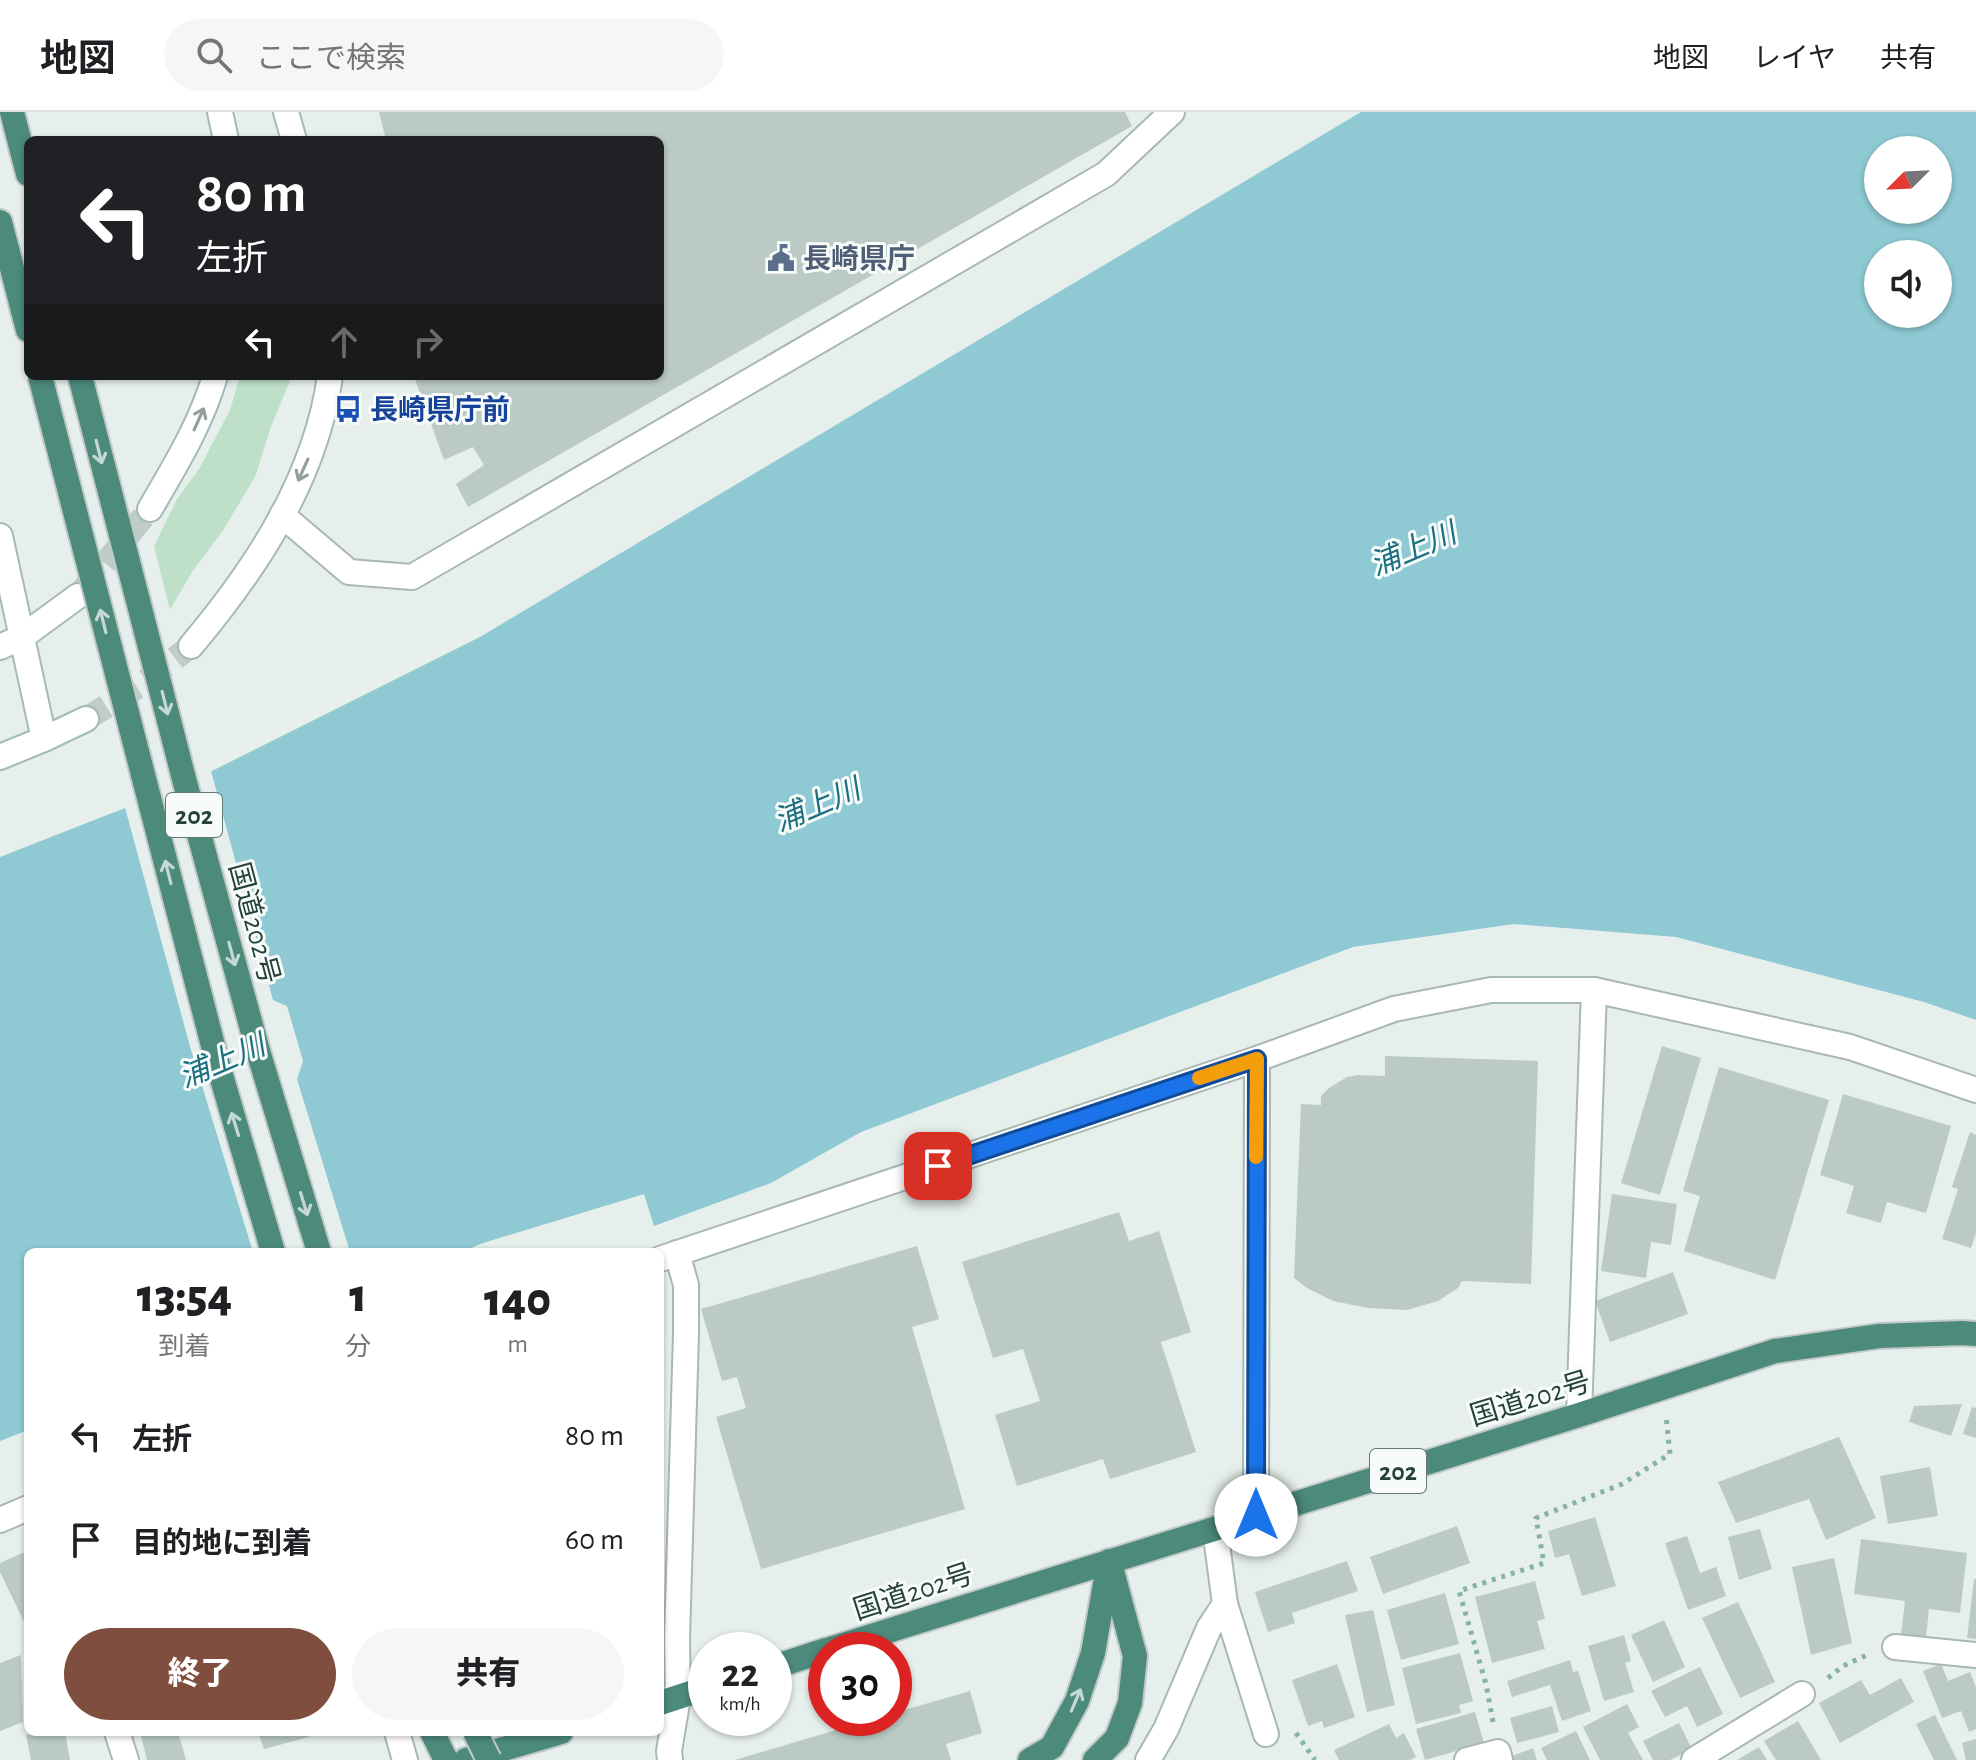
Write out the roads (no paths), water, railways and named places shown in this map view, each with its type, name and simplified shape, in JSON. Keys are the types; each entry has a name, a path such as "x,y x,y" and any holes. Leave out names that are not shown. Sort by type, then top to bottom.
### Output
{"highway":[{"path":"12,112 24,158"},
{"path":"0,222 24,315"},
{"name":"202","path":"41,380 218,1065 272,1248"},
{"name":"国道202号","path":"81,380 258,1051 318,1248"},
{"name":"国道202号","path":"884,1632 1775,1351 1879,1336 1976,1334"},
{"path":"1030,1760 1052,1747 1077,1701 1093,1653 1109,1561"},
{"path":"1095,1760 1117,1738 1130,1703 1135,1656 1109,1561"},
{"path":"434,1736 446,1760"},
{"path":"481,1736 498,1747"},
{"path":"466,1760 498,1747 544,1736"}],"street":[{"path":"220,112 225,136"},
{"path":"286,112 293,136"},
{"path":"282,515 349,572 412,577 1106,174 1172,112"},
{"path":"150,509 186,448 214,380"},
{"path":"191,646 243,579 282,515 308,461 321,422 329,380"},
{"path":"0,536 11,642 44,739"},
{"path":"11,642 78,596"},
{"path":"0,757 86,719"},
{"path":"670,1760 669,1700 677,1639 686,1285 669,1256 1257,1059 1394,1009 1491,990 1594,990 1850,1047 1976,1090"},
{"path":"1579,1415 1594,990"},
{"path":"1256,1515 1257,1059"},
{"path":"0,1520 24,1511"},
{"path":"1215,1529 1225,1604 1266,1734"},
{"path":"1148,1760 1166,1729 1209,1628 1225,1604"},
{"path":"1895,1647 1976,1655"},
{"path":"1694,1760 1802,1694"},
{"path":"118,1736 126,1760"},
{"path":"398,1736 405,1760"},
{"path":"1467,1760 1499,1756"}],"water":[{"name":"浦上川","path":"1361,112 1976,112 1976,1020 1924,1002 1676,937 1514,924 1353,947 861,1132 771,1183 654,1226 644,1194 472,1248 24,1248 24,1432 0,1441 0,857 125,808 184,779 212,771 480,637"}],"tunnel":[{"path":"82,591 150,509"},
{"path":"86,719 139,686 191,646"}],"place":[{"name":"長崎県庁","path":"781,258"},
{"name":"長崎県庁前","path":"348,409"}]}
